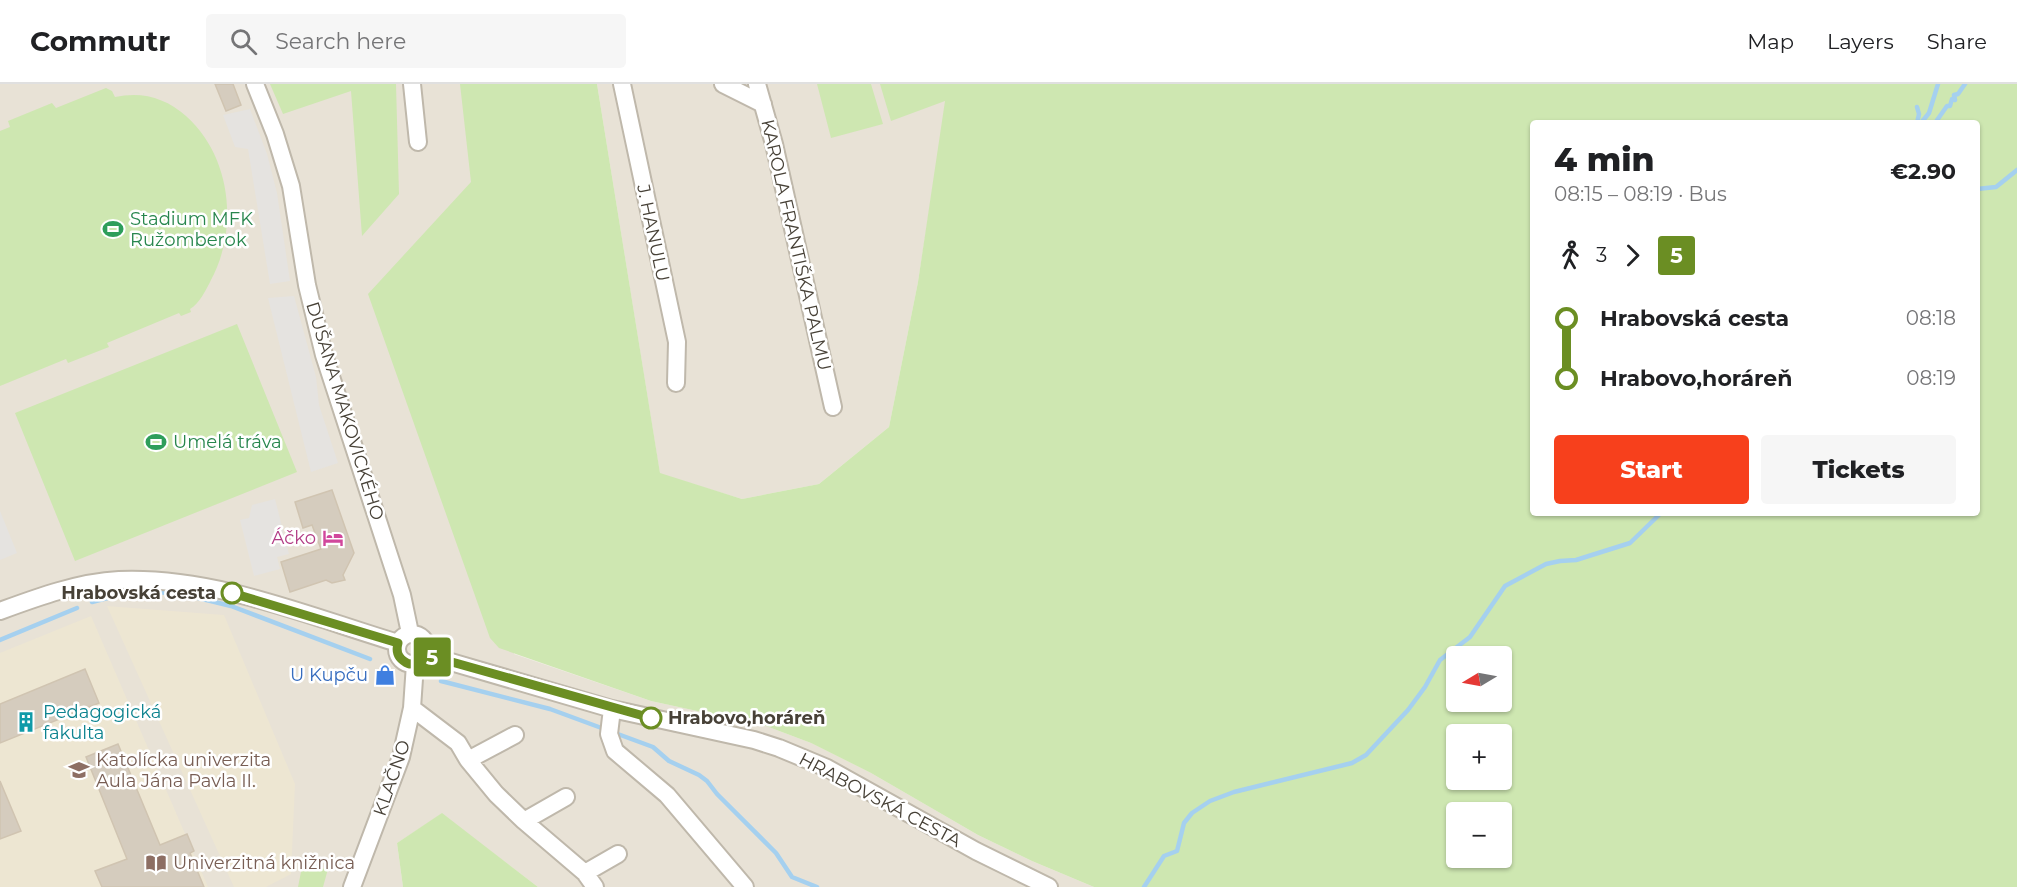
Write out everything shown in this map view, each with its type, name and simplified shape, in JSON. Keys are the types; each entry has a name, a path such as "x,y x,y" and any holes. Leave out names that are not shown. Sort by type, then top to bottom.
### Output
{"street":[{"name":"DUŠANA MAKOVICKÉHO","path":"255,84 275,134 291,186 308,285 324,355 402,596 404,638"},
{"path":"412,84 418,142"},
{"name":"J. HANULU","path":"622,84 676,342 676,383"},
{"path":"723,84 763,104"},
{"name":"KAROLA FRANTIŠKA PALMU","path":"757,84 774,144 833,407"},
{"path":"0,611 61,591 101,582 134,580 173,583 245,597 404,638"},
{"path":"415,633 424,639 427,644 421,659 409,664 400,659 397,648 404,638 415,633"},
{"name":"KLAČNO","path":"352,887 408,732 421,659"},
{"name":"HRABOVSKÁ CESTA","path":"421,659 611,722 754,740 794,754 828,768 976,851 1049,887"},
{"path":"412,708 458,743 468,760 496,794 585,873 595,887"},
{"path":"611,722 615,751 667,795 745,887"},
{"path":"468,760 515,735"},
{"path":"524,821 566,796"},
{"path":"585,873 618,854"}],"shaded area":[{"path":"0,84 561,84 514,654 651,701 766,726 811,743 871,773 978,835 1094,887 538,887 442,814 397,843 403,887 0,887"},
{"path":"597,84 949,84 918,282 889,427 819,484 742,499 660,474"},
{"path":"250,109 267,154 277,193 290,281 270,284 248,149 235,147 223,115"},
{"path":"294,296 316,377 319,405 338,463 311,472 268,298"},
{"path":"275,499 289,554 277,557 280,569 254,576 240,520 249,518 252,505"},
{"path":"0,511 17,553 0,560"},
{"path":"107,606 224,615 295,784 291,874 266,887 234,887"},
{"name":"Katolícka univerzita Aula Jána Pavla II.","path":"91,616 208,887 0,887 0,653"}],"green space":[{"path":"270,84 396,84 399,194 362,236 351,91 283,114"},
{"path":"460,84 597,84 660,473 742,499 819,484 889,427 918,282 945,101 891,121 880,84 2017,84 2017,887 1094,887 978,835 871,773 811,743 766,726 651,701 499,648 490,638 368,294 471,182"},
{"path":"817,84 871,84 883,124 831,138"},
{"name":"Stadium MFK Ružomberok","path":"106,88 112,91 115,97 135,95 162,100 186,116 201,132 213,151 226,194 225,238 220,260 207,288 190,309 191,312 181,316 179,313 107,343 109,347 68,363 66,359 0,386 0,131 10,127 8,121 52,103 56,108"},
{"name":"Umelá tráva","path":"237,324 297,472 75,561 15,413"},
{"path":"442,813 538,887 403,887 397,843"},
{"path":"302,867 328,869 323,887 298,887"}],"building":[{"path":"215,84 233,84 241,105 226,111"},
{"name":"Áčko","path":"332,490 354,553 343,575 345,580 332,583 326,580 290,592 281,562 321,549 312,525 303,528 295,502"},
{"name":"Pedagogická fakulta","path":"85,669 99,703 0,743 0,704"},
{"path":"118,744 160,845 187,834 194,851 190,853 204,887 102,887 95,871 127,859 86,757"},
{"path":"0,781 21,831 0,839"}],"waterway":[{"path":"1923,120 1929,113 1938,84"},
{"path":"1937,120 1947,106 1950,106 1952,99 1955,100 1954,95 1958,94 1965,84"},
{"path":"1917,107 1918,120"},
{"path":"1980,189 1996,187 2017,170"},
{"path":"1144,887 1164,856 1177,851 1184,823 1192,813 1210,801 1234,792 1352,763 1366,755 1408,710 1425,687 1440,660 1470,637 1505,586 1546,564 1576,560 1630,543 1658,516"},
{"path":"142,591 182,594 231,606 370,659"},
{"path":"92,602 123,594"},
{"path":"0,640 77,608"},
{"path":"441,681 550,709 653,747 669,761 707,781 776,853 792,877 817,887"}],"bus line":[{"name":"5","path":"232,593 398,643 400,659 409,664 420,663 427,655 612,709 651,718"}],"place":[{"name":"Stadium MFK Ružomberok","path":"113,229"},
{"name":"Umelá tráva","path":"156,442"},
{"name":"Áčko","path":"333,538"},
{"name":"Hrabovská cesta","path":"232,593"},
{"name":"U Kupču","path":"385,675"},
{"name":"Hrabovo,horáreň","path":"651,718"},
{"name":"Pedagogická fakulta","path":"26,722"},
{"name":"Katolícka univerzita Aula Jána Pavla II.","path":"79,770"},
{"name":"Univerzitná knižnica","path":"156,863"}]}
